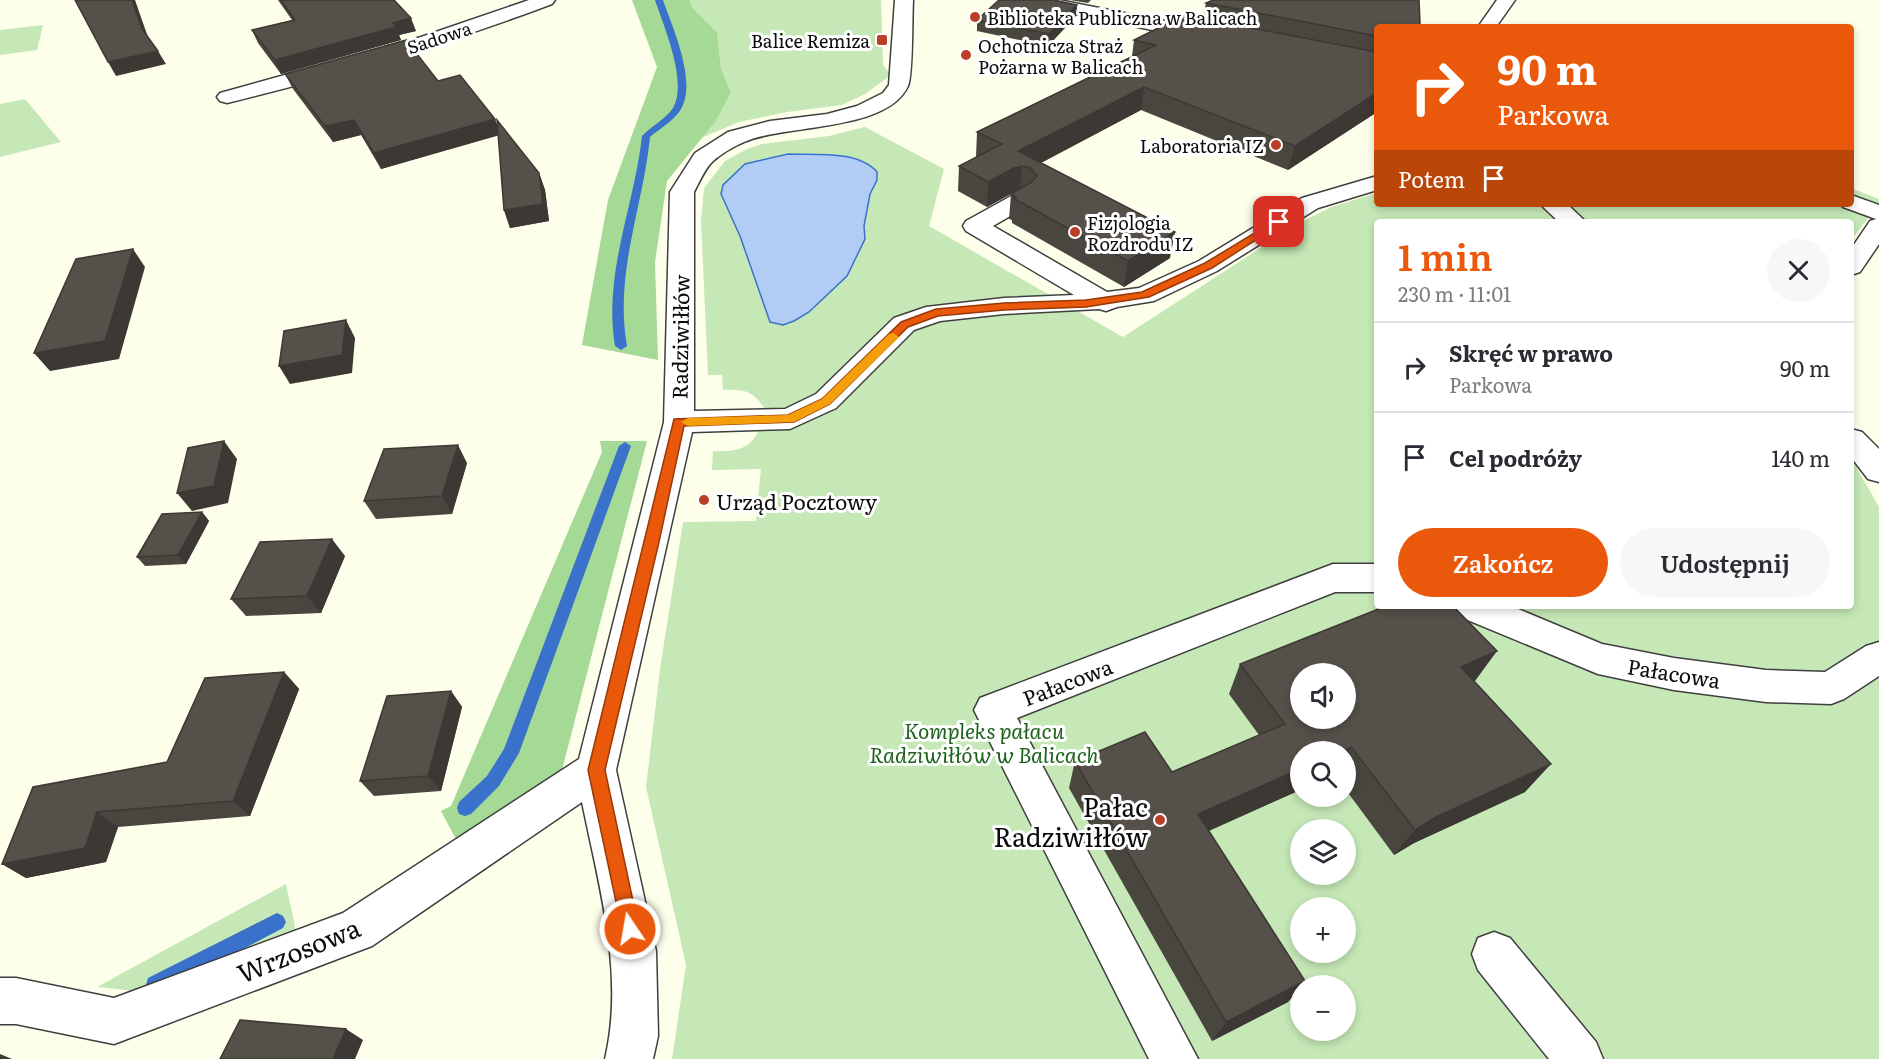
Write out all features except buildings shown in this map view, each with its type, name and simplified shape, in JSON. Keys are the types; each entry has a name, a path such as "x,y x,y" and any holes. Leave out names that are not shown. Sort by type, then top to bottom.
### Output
{"street":[{"name":"Sadowa","path":"227,97 354,64 546,0"},
{"name":"Radziwiłłów","path":"629,1059 634,1036 634,951 596,770 652,542 678,422 682,192 703,158 735,137 770,128 828,120 864,110 890,97 899,85 904,0"},
{"path":"1032,0 1218,37"},
{"path":"1488,24 1506,0"},
{"path":"678,422 790,419 826,401 904,324 936,313 1102,301 1145,295 1208,266 1310,203 1374,184"},
{"path":"1021,200 975,225 1133,320"},
{"path":"1854,203 1879,213"},
{"path":"1556,207 1570,219"},
{"path":"1854,263 1879,226"},
{"path":"1854,442 1879,471"},
{"name":"Pałacowa","path":"1174,1059 993,710 1333,578 1374,578"},
{"name":"Pałacowa","path":"1480,609 1598,659 1674,674 1766,686 1831,688 1879,657"},
{"name":"Wrzosowa","path":"0,1001 16,1001 114,1021 356,930 596,770"},
{"path":"1494,954 1579,1059"}],"green space":[{"path":"632,0 690,0 692,7 717,32 721,69 731,92 715,122 667,181 655,262 658,360 582,345 608,200 657,67"},
{"path":"690,0 881,0 883,65 891,75 865,94 842,105 787,112 739,122 701,138 731,92 721,69 717,32 692,7"},
{"path":"43,25 37,50 0,55 0,30"},
{"path":"25,99 61,142 0,157 0,104"},
{"name":"Kompleks pałacu Radziwiłłów w Balicach","path":"865,127 944,169 929,226 1123,337 1296,225 1331,207 1374,194 1374,207 1854,207 1854,189 1879,199 1879,204 1854,236 1854,219 1374,219 1374,609 1854,609 1855,465 1879,507 1879,1059 672,1059 686,965 646,787 660,669 683,522 756,521 761,469 712,470 713,451 735,450 750,444 759,430 765,409 748,392 723,390 722,375 708,375 701,221 704,188 725,161 762,144 829,136"},
{"path":"600,441 647,441 562,770 457,841 441,811 451,806 602,452"},
{"path":"286,884 297,936 165,994 97,987"}],"water":[{"path":"788,154 836,155 859,160 877,172 877,180 870,194 864,226 865,239 847,276 809,312 783,325 770,322 740,236 721,194 723,185 745,164"}],"waterway":[{"path":"621,346 617,321 620,269 638,188 646,136 675,112 682,98 679,58 659,0"},
{"path":"465,808 493,781 511,753 625,446"},
{"path":"155,985 277,922"}],"slow traffic":[{"path":"688,422 790,419 826,401 893,337"}],"place":[{"name":"Biblioteka Publiczna w Balicach","path":"975,17"},
{"name":"Balice Remiza","path":"882,40"},
{"name":"Ochotnicza Straż Pożarna w Balicach","path":"966,55"},
{"name":"Laboratoria IZ","path":"1276,145"},
{"name":"Fizjologia Rozdrodu IZ","path":"1075,232"},
{"name":"Urząd Pocztowy","path":"704,500"},
{"name":"Pałac Radziwiłłów","path":"1160,820"}],"route":[{"path":"630,929 596,770 652,542 678,422 790,419 826,401 878,353 904,324 936,313 1004,306 1086,303 1145,295 1208,266 1279,222"}]}
